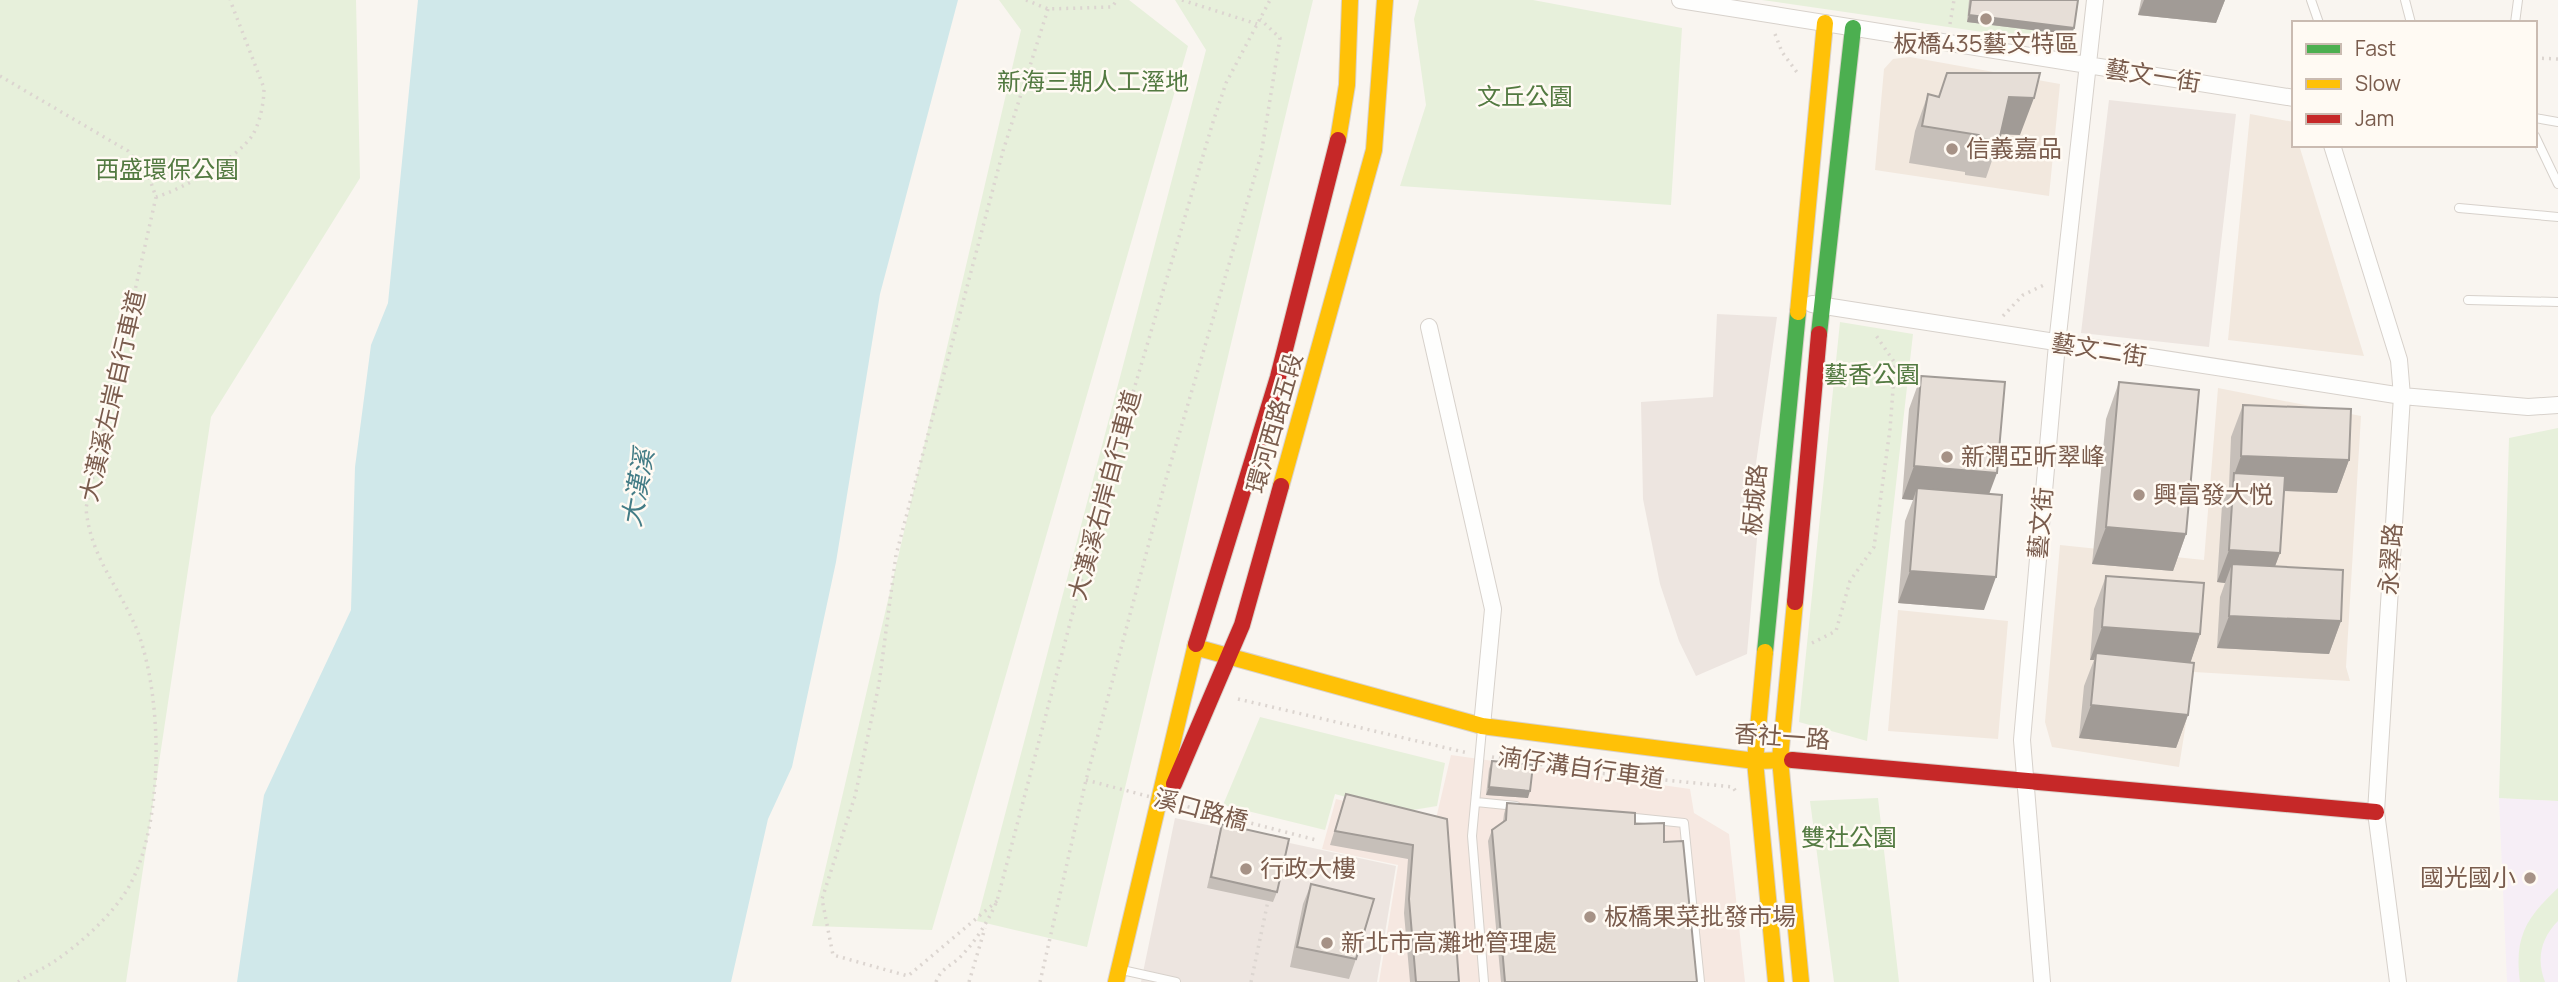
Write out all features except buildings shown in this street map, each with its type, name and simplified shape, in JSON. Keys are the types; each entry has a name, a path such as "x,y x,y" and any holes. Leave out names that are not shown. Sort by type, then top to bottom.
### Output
{"street":[{"name":"環河西路五段","path":"1117,976 1195,647 1278,377 1335,158 1347,85 1350,0"},
{"name":"環河西路五段","path":"1149,842 1242,625 1374,150 1385,0"},
{"name":"藝文一街","path":"1680,0 2292,98"},
{"name":"藝文街","path":"2042,982 2023,780 2022,740 2056,344 2095,0"},
{"name":"板城路","path":"1776,982 1755,761 1796,302 1825,23"},
{"name":"板城路","path":"1801,982 1780,759 1822,305 1853,28"},
{"name":"永翠路","path":"2333,147 2399,360 2402,396 2376,812 2398,982"},
{"name":"藝文二街","path":"1796,302 2402,396 2528,407 2558,405"},
{"path":"1429,327 1493,609 1482,726"},
{"name":"香社一路","path":"1195,647 1482,726 1755,761 1780,759 2376,812"}],"lane":[{"path":"2311,0 2318,21"},
{"path":"2405,0 2410,21"},
{"path":"2515,21 2518,0"},
{"path":"2537,118 2558,121"},
{"path":"2537,140 2558,184"},
{"path":"2459,208 2558,217"},
{"path":"2468,300 2558,302"},
{"path":"1482,726 1472,836 1484,982"},
{"path":"1476,802 1531,807"},
{"path":"1615,816 1684,823 1700,982"},
{"path":"1117,976 1176,982"}],"path":[{"path":"0,76 128,151 149,177 156,197 173,192 236,152 253,135 264,101 264,88 230,0"},
{"path":"1026,0 1048,9 1112,7 1117,0"},
{"path":"1182,0 1257,24"},
{"name":"大漢溪右岸自行車道","path":"936,982 941,969 961,957 986,926 997,901 1111,467 1213,122 1226,83 1270,0"},
{"path":"1950,24 1954,0"},
{"path":"997,901 908,976 833,955 822,898 855,796 878,684 896,555 1003,151 1048,9"},
{"path":"1040,982 1086,780 1166,479 1261,155 1280,38 1271,26 1260,18"},
{"path":"1775,34 1782,52 1805,82"},
{"path":"2537,58 2558,60"},
{"name":"大漢溪左岸自行車道","path":"18,982 55,961 104,918 126,891 141,860 150,825 156,754 149,667 136,628 93,546 86,508 156,197"},
{"path":"2001,321 2007,309 2023,295 2050,283"},
{"path":"1810,644 1836,631 1850,581 1874,547 1890,429 1895,363 1875,334"},
{"name":"湳仔溝自行車道","path":"1238,699 1443,749 1590,772 1733,787 1739,798"},
{"name":"溪口路橋","path":"1086,780 1316,840"},
{"path":"1251,982 1268,901"},
{"path":"969,982 986,926"}],"shaded area":[{"name":"信義嘉品","path":"1910,57 2060,84 2049,196 1875,170 1884,69 1893,59"},
{"path":"2109,100 2236,114 2209,347 2081,333"},
{"path":"2250,114 2292,122 2292,147 2300,147 2364,356 2228,340"},
{"path":"1717,314 1777,317 1751,498 1758,527 1747,654 1696,676 1679,641 1660,584 1643,499 1641,402 1713,397"},
{"path":"2218,388 2361,416 2346,667 2350,681 2194,672 2179,767 2052,747 2045,722 2060,545 2204,560"},
{"path":"1898,610 2008,621 1998,739 1888,731"},
{"name":"板橋果菜批發市場","path":"1451,755 1690,789 1694,813 1729,834 1745,982 1379,982 1398,865 1322,849 1336,799 1435,823"},
{"name":"國光國小","path":"2499,798 2558,801 2558,982 2507,982"},
{"path":"1175,818 1396,866 1377,982 1141,982"}],"green space":[{"name":"西盛環保公園","path":"0,0 356,0 360,178 211,417 126,982 0,982"},
{"name":"新海三期人工溼地","path":"999,0 1129,0 1188,46 932,930 812,926 1021,30"},
{"path":"1175,0 1313,0 1087,947 977,921 1206,50"},
{"name":"文丘公園","path":"1419,0 1533,0 1682,28 1671,205 1400,186 1426,105 1414,19"},
{"name":"板橋435藝文特區","path":"1762,0 2079,0 2072,39 2058,43"},
{"name":"藝香公園","path":"1840,322 1913,334 1867,741 1799,722"},
{"path":"2558,428 2558,801 2499,798 2509,438"},
{"path":"1260,717 1445,763 1437,806 1401,812 1335,794 1325,830 1223,805"},
{"name":"雙社公園","path":"1878,798 1899,982 1834,982 1810,801"},
{"path":"2558,888 2558,921 2548,934 2542,949 2541,965 2545,982 2520,982 2519,953 2525,929 2538,909"}],"water":[{"name":"大漢溪","path":"418,0 958,0 880,294 836,562 792,767 768,819 731,982 237,982 264,795 351,610 355,467 371,345 388,303"}],"traffic: fast":[{"path":"1819,334 1853,28"},
{"path":"1765,652 1798,312"}],"traffic: slow":[{"path":"1338,140 1347,85 1350,0"},
{"path":"1281,486 1374,150 1385,0"},
{"path":"1798,312 1825,23"},
{"path":"1795,602 1780,759 1801,982"},
{"path":"1116,982 1196,644"},
{"path":"1195,647 1482,726 1755,761 1792,760"},
{"path":"1765,652 1755,761 1776,982"}],"traffic: jam":[{"path":"1196,644 1278,377 1338,140"},
{"path":"1795,602 1819,334"},
{"path":"1174,784 1242,625 1281,486"},
{"path":"1792,760 2376,812"}],"place":[{"name":"板橋435藝文特區","path":"1986,19"},
{"name":"信義嘉品","path":"1952,149"},
{"name":"新潤亞昕翠峰","path":"1947,457"},
{"name":"興富發大悦","path":"2139,495"},
{"name":"行政大樓","path":"1246,869"},
{"name":"國光國小","path":"2530,878"},
{"name":"板橋果菜批發市場","path":"1590,917"},
{"name":"新北市高灘地管理處","path":"1327,943"}]}
